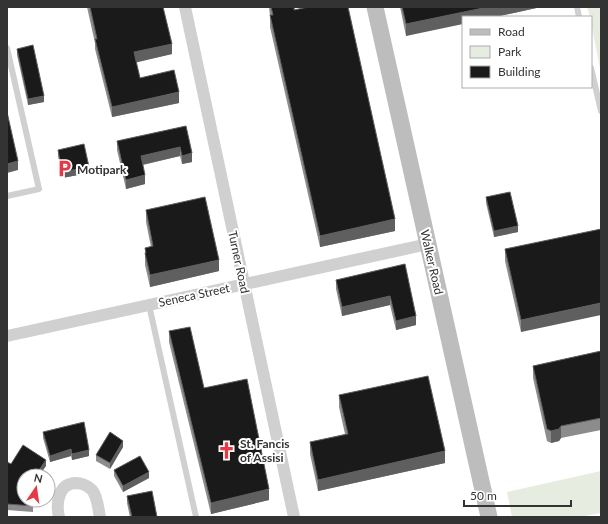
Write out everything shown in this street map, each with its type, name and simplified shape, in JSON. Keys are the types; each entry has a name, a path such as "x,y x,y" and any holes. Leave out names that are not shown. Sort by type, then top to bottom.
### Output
{"main road":[{"name":"Walker Road","path":"375,7 489,517"}],"street":[{"name":"Turner Road","path":"185,7 294,517"},
{"name":"Seneca Street","path":"7,336 428,244"},
{"path":"59,517 57,506 60,495 65,487 72,483 82,483 92,490 96,497 100,517"}],"lane":[{"path":"7,48 39,189 7,196"},
{"path":"592,72 601,111"},
{"path":"149,305 196,517"}],"green space":[{"path":"587,7 601,7 601,73 592,28 592,16 590,16"},
{"path":"601,471 601,513 579,517 512,517 507,492"}],"building":[{"path":"90,7 163,7 172,44 134,52 140,78 174,70 179,92 112,107 95,39 97,39"},
{"path":"271,7 294,7 294,10 308,7 348,7 395,219 320,236 270,15 273,15"},
{"path":"402,7 488,7 406,24"},
{"path":"33,45 44,96 28,99 17,49"},
{"path":"7,112 18,161 7,164"},
{"path":"186,126 192,153 182,156 180,147 141,156 145,175 126,180 117,141"},
{"path":"84,144 89,167 62,172 58,150"},
{"path":"510,192 518,226 494,231 486,197"},
{"path":"205,197 219,260 150,275 145,248 153,246 146,210"},
{"path":"601,229 601,303 521,320 505,249"},
{"path":"405,264 416,316 396,321 390,296 342,307 336,280"},
{"name":"St. Fancis of Assisi","path":"190,327 204,388 247,379 269,489 211,503 169,331"},
{"path":"601,351 601,418 561,426 559,429 551,431 547,429 533,366"},
{"path":"428,376 445,451 318,480 310,442 348,434 339,395"},
{"path":"84,422 89,450 72,454 71,449 50,456 43,432"},
{"path":"110,432 123,441 110,463 96,455"},
{"path":"23,445 46,460 40,468 16,468 16,505 7,504 7,462 11,464"},
{"path":"140,456 149,472 123,486 114,470"},
{"path":"152,491 157,517 132,517 127,496"}],"place":[{"name":"Motipark","path":"64,169"},
{"name":"St. Fancis of Assisi","path":"227,450"}]}
